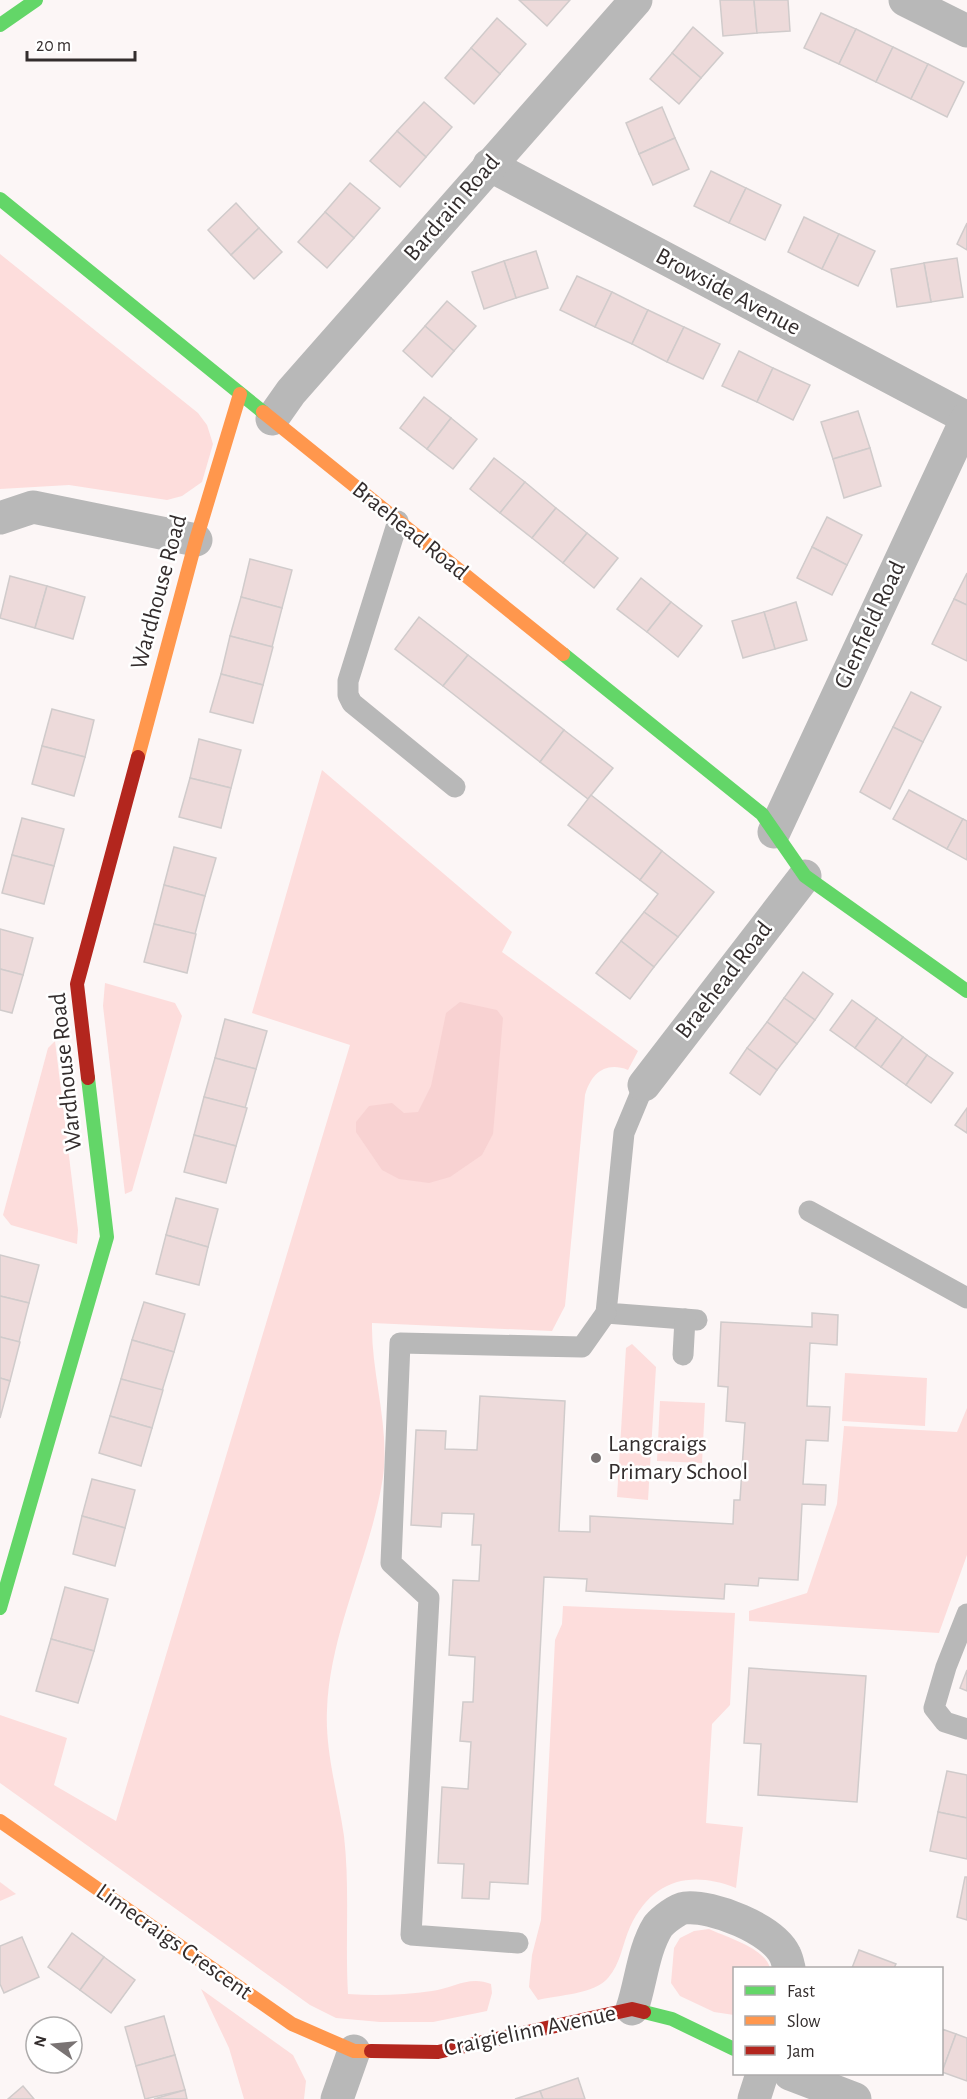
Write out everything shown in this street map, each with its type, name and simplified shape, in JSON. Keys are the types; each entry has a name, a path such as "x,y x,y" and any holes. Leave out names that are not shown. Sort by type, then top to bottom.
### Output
{"street":[{"path":"0,24 36,0"},
{"name":"Bardrain Road","path":"272,419 291,392 636,0"},
{"path":"905,0 967,31"},
{"name":"Browside Avenue","path":"489,165 967,418"},
{"name":"Braehead Road","path":"0,199 762,814 805,876 967,991"},
{"name":"Wardhouse Road","path":"0,1608 107,1237 77,984 196,540 240,394"},
{"name":"Glenfield Road","path":"774,832 967,418"},
{"path":"0,518 33,507 196,540"},
{"name":"Braehead Road","path":"644,1085 805,876"},
{"name":"Limecraigs Crescent","path":"0,1821 292,2024 354,2051"},
{"path":"632,2009 647,1952 659,1924 682,1908 702,1908 728,1915 770,1937 785,1954 789,1967"},
{"name":"Craigielinn Avenue","path":"354,2051 438,2052 632,2009 672,2019 733,2048"},
{"path":"337,2099 354,2051"},
{"path":"754,2099 761,2075"},
{"path":"795,2075 855,2099"}],"lane":[{"path":"398,521 348,681 348,695 352,703 455,787"},
{"path":"518,1943 411,1935 429,1598 391,1563 400,1343 582,1347 606,1313 624,1133 644,1085"},
{"path":"809,1211 967,1298"},
{"path":"606,1313 691,1320 683,1355"},
{"path":"967,1614 946,1667 934,1708 945,1722 967,1729"}],"shaded area":[{"path":"0,254 198,413 207,425 213,444 202,482 182,496 167,500 69,485 0,489"},
{"path":"322,770 512,932 502,952 638,1051 628,1070 612,1067 595,1075 585,1095 565,1306 552,1331 372,1323 372,1342 384,1439 383,1477 370,1535 335,1651 327,1710 330,1757 346,1856 348,1994 379,1995 432,1991 469,1981 491,1984 492,1993 487,2011 433,2022 380,2022 336,2018 310,2005 0,1783 0,1715 67,1738 54,1785 116,1821 350,1045 252,1013"},
{"path":"105,983 175,1003 182,1016 132,1191 125,1194 103,1006"},
{"path":"460,1002 497,1010 503,1018 493,1134 482,1155 450,1177 429,1183 399,1179 382,1170 356,1132 356,1122 369,1106 392,1103 404,1113 418,1112 431,1086 446,1013"},
{"path":"55,1041 78,1230 77,1244 11,1225 3,1215 48,1048"},
{"path":"632,1344 656,1367 648,1500 617,1497 626,1348"},
{"path":"845,1373 927,1378 925,1426 842,1421"},
{"path":"660,1401 705,1403 702,1463 657,1461"},
{"path":"967,1408 967,1555 939,1633 749,1621 749,1611 807,1593 837,1504 844,1426 957,1432"},
{"path":"563,1606 735,1613 730,1705 712,1724 706,1823 743,1827 736,1888 703,1880 688,1880 661,1889 639,1911 630,1927 619,1960 608,1978 585,1991 538,2000 529,1987 532,1955 541,1920 555,1640 562,1624"},
{"path":"0,1882 16,1894 0,1901"},
{"path":"709,1929 753,1949 767,1961 770,1967 733,1967 733,2015 714,2012 680,1996 671,1983 674,1948 680,1938 694,1931"},
{"path":"201,1989 293,2055 306,2081 304,2099 244,2099 229,2048"}],"building":[{"path":"519,0 570,0 547,26"},
{"path":"720,0 754,0 757,33 723,36"},
{"path":"754,0 788,0 790,31 757,33"},
{"path":"821,13 856,29 839,64 804,48"},
{"path":"497,18 526,44 500,74 471,48"},
{"path":"693,27 723,53 701,78 672,53"},
{"path":"856,29 893,47 876,82 839,64"},
{"path":"893,47 928,64 911,99 876,82"},
{"path":"471,48 500,74 474,104 445,78"},
{"path":"672,53 701,78 679,104 650,79"},
{"path":"928,64 964,82 947,117 911,99"},
{"path":"424,102 452,127 426,157 397,131"},
{"path":"662,107 675,138 639,154 626,123"},
{"path":"397,131 426,157 400,187 370,161"},
{"path":"675,138 689,169 653,185 639,154"},
{"path":"711,171 746,188 729,223 694,206"},
{"path":"350,183 380,208 354,238 325,212"},
{"path":"746,188 781,205 765,240 729,223"},
{"path":"236,203 259,228 231,255 208,230"},
{"path":"325,212 354,238 327,268 298,242"},
{"path":"804,217 839,234 822,269 788,252"},
{"path":"967,223 967,250 957,244"},
{"path":"259,228 282,252 254,279 231,255"},
{"path":"839,234 875,251 858,286 822,269"},
{"path":"536,251 548,288 516,298 504,261"},
{"path":"957,258 963,297 931,302 924,263"},
{"path":"504,261 516,298 484,309 472,272"},
{"path":"924,263 931,302 897,307 891,269"},
{"path":"577,276 612,292 595,327 560,310"},
{"path":"612,292 648,310 632,344 595,327"},
{"path":"447,301 476,326 454,351 425,326"},
{"path":"648,310 684,327 667,362 632,344"},
{"path":"425,326 454,351 432,377 403,351"},
{"path":"684,327 720,344 703,379 667,362"},
{"path":"739,351 773,368 757,402 722,386"},
{"path":"773,368 810,385 793,420 757,402"},
{"path":"424,397 451,418 427,449 400,428"},
{"path":"858,411 870,448 833,459 821,422"},
{"path":"451,418 477,439 453,469 427,449"},
{"path":"870,448 881,486 844,498 833,459"},
{"path":"494,458 525,482 500,513 470,489"},
{"path":"525,482 556,508 532,538 500,513"},
{"path":"556,508 587,533 563,563 532,538"},
{"path":"827,517 862,535 847,565 812,547"},
{"path":"587,533 618,558 594,588 563,563"},
{"path":"812,547 847,565 832,595 797,578"},
{"path":"250,559 292,570 282,608 241,597"},
{"path":"967,573 967,605 954,599"},
{"path":"10,576 47,586 35,628 0,618"},
{"path":"641,578 671,602 647,632 617,609"},
{"path":"47,586 85,597 73,639 35,628"},
{"path":"241,597 282,608 272,647 230,636"},
{"path":"954,599 967,605 967,661 932,644"},
{"path":"671,602 702,626 678,657 647,632"},
{"path":"796,602 807,640 775,649 764,612"},
{"path":"764,612 775,649 743,658 732,621"},
{"path":"419,617 468,655 443,686 395,649"},
{"path":"230,636 273,647 263,685 221,674"},
{"path":"468,655 564,730 540,762 443,686"},
{"path":"221,674 263,685 253,723 210,712"},
{"path":"911,692 941,707 923,742 893,727"},
{"path":"52,709 94,720 85,757 42,746"},
{"path":"893,727 923,742 890,809 860,792"},
{"path":"564,730 613,768 588,799 540,762"},
{"path":"199,739 241,750 231,788 190,778"},
{"path":"42,746 85,757 74,796 32,784"},
{"path":"190,778 231,788 221,828 179,817"},
{"path":"909,790 963,819 947,849 893,819"},
{"path":"591,795 662,851 640,880 568,825"},
{"path":"22,818 64,829 54,866 12,855"},
{"path":"963,819 967,821 967,860 947,849"},
{"path":"174,847 216,858 205,896 164,885"},
{"path":"662,851 714,892 678,937 644,912 658,894 640,880"},
{"path":"12,855 54,866 44,904 2,893"},
{"path":"164,885 205,896 195,934 154,924"},
{"path":"644,912 678,937 654,967 621,941"},
{"path":"154,924 196,934 187,973 144,962"},
{"path":"0,929 33,938 23,975 0,969"},
{"path":"621,941 654,967 630,999 596,973"},
{"path":"0,969 23,975 12,1013 0,1010"},
{"path":"803,972 833,994 815,1020 784,998"},
{"path":"784,998 815,1020 797,1044 767,1022"},
{"path":"852,1000 877,1018 855,1048 830,1030"},
{"path":"877,1018 903,1037 881,1067 855,1048"},
{"path":"225,1019 267,1031 256,1069 215,1058"},
{"path":"767,1022 797,1044 777,1070 747,1048"},
{"path":"903,1037 927,1055 906,1085 881,1067"},
{"path":"747,1048 777,1070 760,1095 730,1073"},
{"path":"927,1055 953,1073 931,1103 906,1085"},
{"path":"215,1058 256,1069 245,1108 204,1097"},
{"path":"204,1097 247,1108 236,1146 194,1135"},
{"path":"967,1108 967,1133 955,1125"},
{"path":"194,1135 236,1146 226,1183 184,1172"},
{"path":"176,1198 218,1209 208,1247 166,1235"},
{"path":"166,1235 208,1247 199,1285 156,1274"},
{"path":"0,1255 39,1265 29,1303 0,1296"},
{"path":"0,1296 29,1303 19,1342 0,1337"},
{"path":"144,1302 185,1314 174,1352 132,1340"},
{"path":"812,1313 838,1315 837,1345 810,1343 807,1406 830,1407 828,1441 806,1440 803,1484 826,1485 825,1505 802,1504 798,1580 759,1578 758,1586 725,1584 724,1599 586,1591 587,1579 544,1577 528,1884 490,1882 489,1899 462,1898 464,1864 438,1863 442,1787 468,1789 471,1742 460,1741 463,1702 473,1702 475,1657 449,1655 453,1580 479,1581 481,1545 472,1545 474,1514 442,1513 441,1527 411,1525 416,1430 446,1431 445,1449 477,1450 480,1396 565,1401 559,1531 590,1532 590,1516 733,1524 734,1500 740,1500 745,1423 726,1421 728,1387 718,1386 721,1322 812,1327"},
{"path":"0,1337 20,1342 10,1381 0,1378"},
{"path":"132,1340 174,1352 162,1391 121,1379"},
{"path":"0,1378 10,1381 0,1418"},
{"path":"121,1379 163,1390 152,1428 110,1416"},
{"path":"110,1416 152,1428 141,1466 99,1453"},
{"path":"92,1479 135,1490 125,1528 82,1516"},
{"path":"82,1516 125,1528 115,1566 73,1554"},
{"path":"65,1587 108,1599 94,1651 51,1639"},
{"path":"51,1639 94,1651 78,1703 36,1691"},
{"path":"749,1668 866,1676 857,1802 758,1795 761,1744 744,1743"},
{"path":"967,1670 967,1691 960,1688"},
{"path":"947,1771 967,1775 967,1818 938,1812"},
{"path":"938,1812 967,1818 967,1859 930,1851"},
{"path":"965,1877 967,1877 967,1920 957,1917"},
{"path":"72,1933 104,1957 80,1990 48,1967"},
{"path":"22,1937 39,1977 4,1993 0,1984 0,1946"},
{"path":"859,1950 896,1964 894,1967 852,1967"},
{"path":"104,1957 135,1980 111,2013 80,1990"},
{"path":"164,2016 175,2055 136,2066 125,2027"},
{"path":"943,2029 956,2034 943,2069"},
{"path":"956,2034 967,2038 967,2081 943,2072"},
{"path":"175,2055 185,2090 145,2099 136,2066"},
{"path":"578,2078 585,2099 543,2099 540,2091"},
{"path":"23,2086 34,2099 8,2099"},
{"path":"185,2090 187,2099 154,2099"},
{"path":"540,2091 543,2099 515,2099"}],"traffic: fast":[{"path":"0,25 36,0"},
{"path":"0,199 263,412"},
{"path":"563,654 762,814 805,876 967,991"},
{"path":"0,1608 107,1237 88,1078"},
{"path":"644,2012 672,2019 733,2049"}],"traffic: slow":[{"path":"138,757 196,540 240,394"},
{"path":"263,412 563,654"},
{"path":"0,1821 292,2024 354,2051 371,2051"}],"traffic: jam":[{"path":"88,1078 77,984 138,757"},
{"path":"371,2051 438,2052 632,2009 644,2012"}],"place":[{"name":"Langcraigs Primary School","path":"596,1458"}]}
